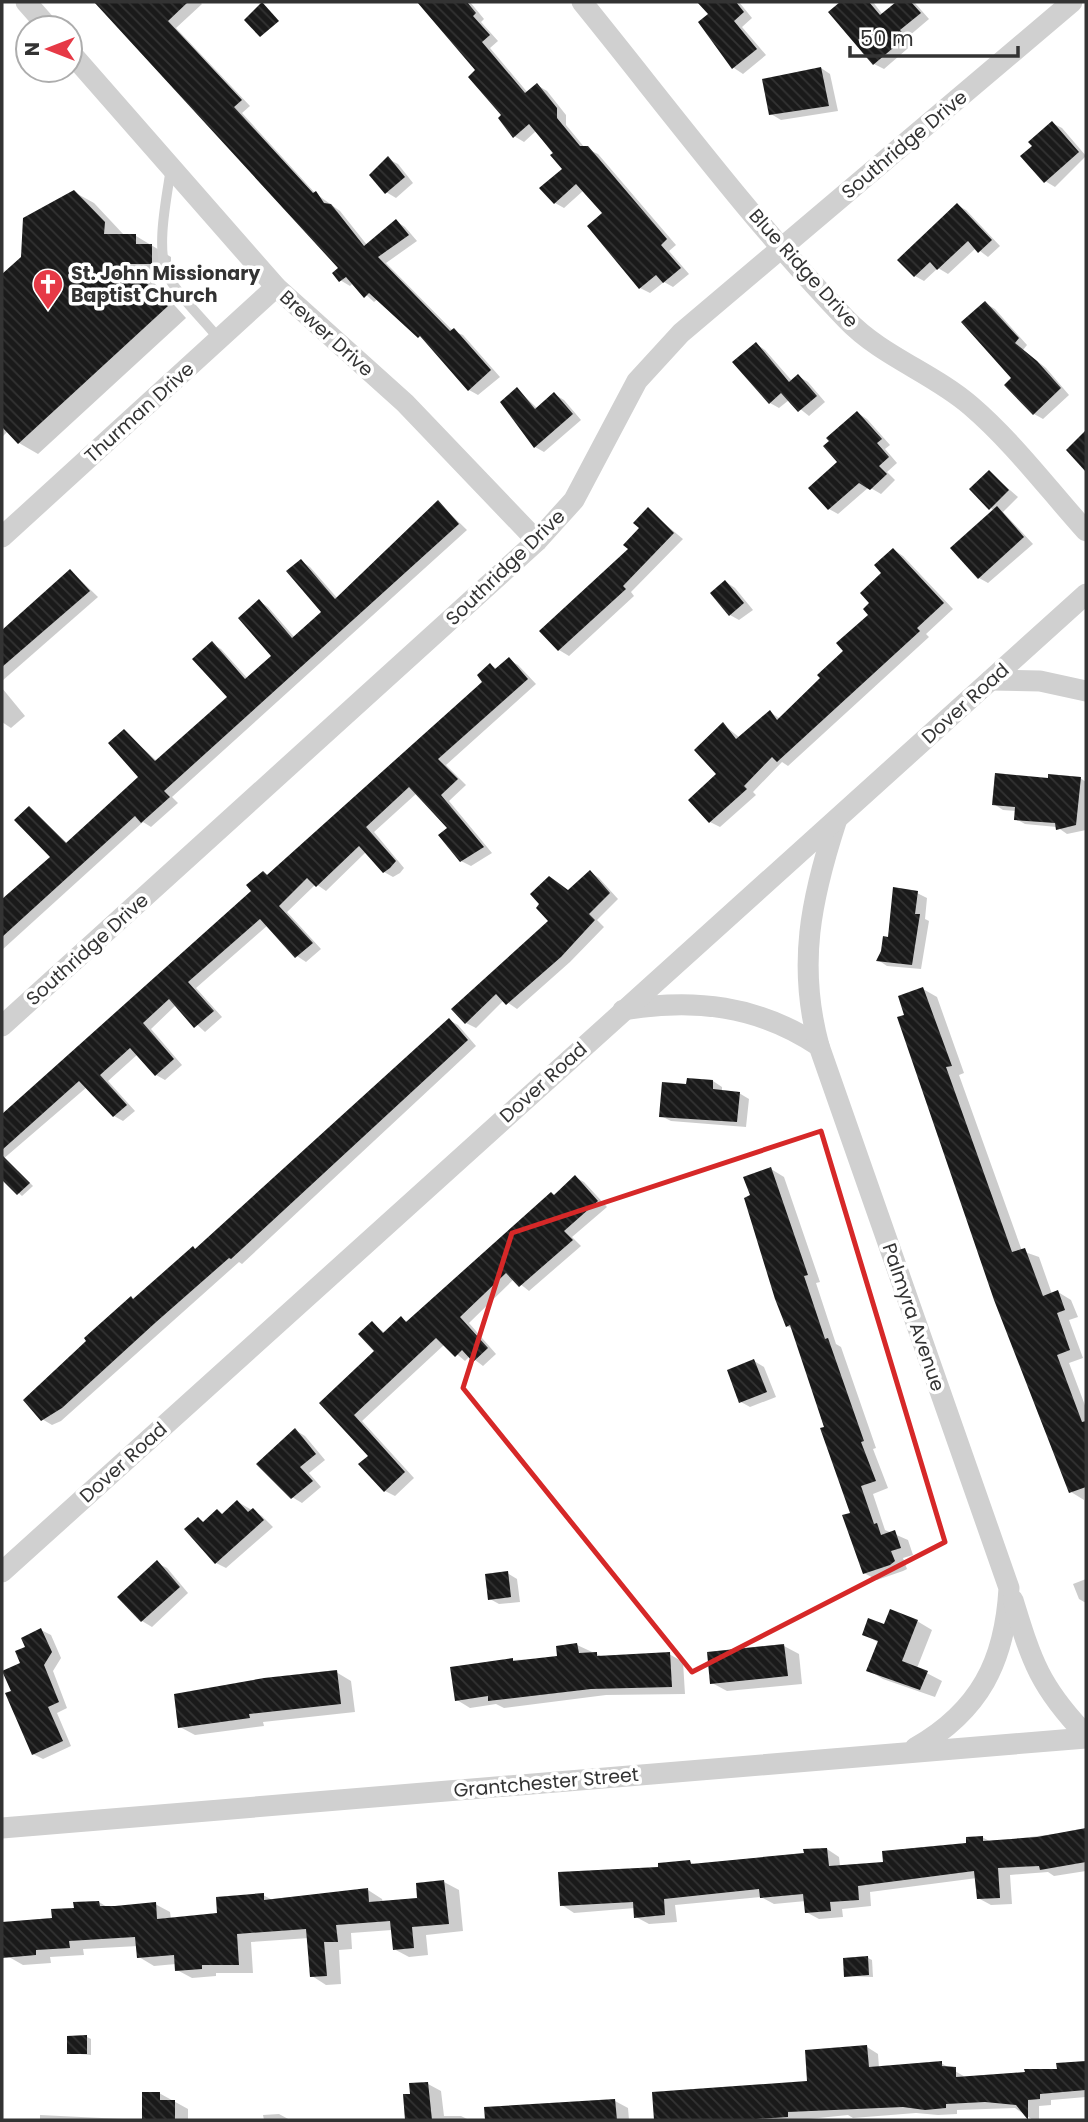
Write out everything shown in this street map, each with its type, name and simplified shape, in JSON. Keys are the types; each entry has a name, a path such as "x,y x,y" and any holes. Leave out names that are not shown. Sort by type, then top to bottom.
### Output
{"street":[{"name":"Blue Ridge Drive","path":"582,2 783,248 848,321 868,338 920,369 972,407 1086,531"},
{"name":"Southridge Drive","path":"2,1026 537,541 574,500 638,380 656,357 1072,2"},
{"name":"Brewer Drive","path":"84,68 276,288 405,404 537,541"},
{"name":"Thurman Drive","path":"2,537 276,288"},
{"name":"Dover Road","path":"2,1572 1086,594"},
{"path":"991,680 1040,681 1086,691"},
{"name":"Palmyra Avenue","path":"836,821 819,875 808,933 808,1008 818,1046 1037,1672 1065,1713 1086,1736"},
{"path":"622,1010 682,1003 728,1008 774,1021 818,1046"},
{"name":"Palmyra Avenue","path":"911,1751 950,1726 976,1697 991,1672 1002,1643 1009,1588"},
{"name":"Grantchester Street","path":"3,1827 1086,1736"}],"lane":[{"path":"171,168 163,260 168,276 219,339"}],"highlighted area":[{"path":"821,1131 945,1542 692,1672 463,1388 512,1233"}],"building":[{"path":"94,2 188,2 168,21 242,100 234,107 313,193 316,191 324,203 331,204 364,246 396,219 409,235 378,257 450,331 454,328 491,370 468,391 420,336 418,338 369,293 364,298 346,277 339,282 332,273 338,268"},
{"path":"262,2 279,21 260,37 244,20"},
{"path":"417,2 467,2 476,13 473,16 490,35 482,42 525,93 537,83 557,108 557,118 580,146 588,146 667,239 661,245 681,268 663,283 656,275 639,289 587,226 602,213 576,184 554,204 539,188 562,169 550,155 553,153 529,124 513,138 498,118 501,115 468,77 475,70"},
{"path":"697,2 736,2 744,12 734,21 757,49 732,69 698,22 708,14"},
{"path":"840,2 869,2 880,15 896,2 911,2 921,13 900,30 906,37 873,65 828,12"},
{"path":"821,67 829,106 769,115 762,79"},
{"path":"1052,121 1079,152 1044,183 1020,156 1032,146 1028,142"},
{"path":"388,156 405,177 385,194 369,175"},
{"path":"74,190 105,222 104,234 136,234 136,244 152,244 152,264 129,264 168,306 18,444 2,427 2,274 21,257 23,218"},
{"path":"957,203 992,240 978,253 968,241 937,270 930,262 914,277 897,260"},
{"path":"985,301 1019,338 1015,343 1037,361 1061,388 1033,415 1004,385 1011,378 961,322"},
{"path":"756,342 789,382 798,374 817,396 798,412 781,393 769,404 732,362"},
{"path":"517,387 535,409 554,392 573,414 534,448 500,402"},
{"path":"857,411 882,439 877,443 889,457 879,466 887,474 870,490 859,483 828,510 808,488 837,462 823,446 829,441 826,438"},
{"path":"1086,430 1086,472 1066,450"},
{"path":"989,470 1009,490 989,510 969,489"},
{"path":"438,500 459,524 164,791 170,797 141,823 135,816 2,937 2,899 50,857 14,820 29,806 66,843 138,777 108,743 124,729 155,761 227,697 192,659 212,641 245,679 271,656 238,618 259,599 292,638 321,612 286,571 301,559 335,599"},
{"path":"997,506 1024,537 978,579 950,548"},
{"path":"648,507 674,533 623,586 626,589 558,651 539,631 628,549 623,545 639,528 633,523"},
{"path":"893,548 944,603 917,628 920,631 777,762 772,757 744,786 747,789 709,823 688,800 716,774 694,750 723,722 736,739 770,710 777,720 820,678 817,675 843,651 836,643 868,615 863,609 869,603 860,593 881,573 874,565"},
{"path":"70,569 90,591 2,667 2,630"},
{"path":"725,580 744,603 729,616 710,593"},
{"path":"509,657 528,679 438,759 458,779 441,795 484,847 460,862 438,835 447,828 409,787 366,827 396,861 390,868 383,873 359,846 316,887 307,878 279,906 313,943 295,958 260,919 188,982 214,1011 194,1028 169,999 143,1023 174,1059 155,1076 130,1048 100,1075 127,1105 113,1117 79,1081 2,1150 2,1114 251,891 246,885 263,871 267,875 482,682 477,675 490,663 495,669"},
{"path":"995,773 1048,778 1048,774 1081,777 1076,825 1056,830 1055,823 1014,820 1015,807 992,805"},
{"path":"590,870 610,893 589,914 595,920 561,957 506,1005 496,994 465,1024 451,1009 548,921 536,908 539,904 530,894 549,876 568,890"},
{"path":"893,887 918,891 915,914 920,914 912,965 876,961 881,951 883,936 888,937"},
{"path":"923,987 952,1066 946,1067 1012,1252 1025,1248 1043,1296 1058,1290 1065,1310 1057,1313 1070,1350 1057,1355 1082,1422 1086,1421 1086,1487 1069,1493 994,1300 897,1017 904,1015 898,996"},
{"path":"449,1018 468,1040 231,1259 155,1323 62,1408 41,1421 23,1400 86,1341 84,1338 193,1246 195,1249"},
{"path":"687,1078 713,1080 713,1089 740,1092 737,1122 659,1117 662,1082 686,1084"},
{"path":"2,1155 30,1183 17,1195 2,1180"},
{"path":"771,1167 808,1275 804,1276 825,1339 828,1338 876,1481 861,1486 874,1524 877,1523 881,1535 895,1530 901,1548 891,1551 895,1561 890,1565 863,1574 842,1515 850,1513 820,1428 824,1427 790,1325 786,1327 775,1299 744,1198 750,1195 743,1177"},
{"path":"575,1175 598,1201 564,1231 573,1240 519,1287 506,1273 460,1317 488,1348 473,1362 462,1350 455,1357 436,1338 354,1415 405,1472 384,1492 358,1464 368,1456 319,1403 374,1351 358,1334 372,1321 383,1333 401,1316 406,1322 551,1192 554,1195"},
{"path":"754,1359 767,1392 739,1403 727,1370"},
{"path":"295,1428 316,1454 300,1467 313,1481 291,1499 256,1464"},
{"path":"237,1500 248,1512 253,1508 264,1520 215,1564 184,1529 198,1517 203,1522 217,1509 222,1514"},
{"path":"157,1560 180,1587 141,1622 117,1597"},
{"path":"508,1571 511,1597 488,1600 485,1574"},
{"path":"890,1609 918,1620 902,1661 928,1671 920,1690 866,1671 878,1641 862,1635 868,1618 884,1624"},
{"path":"41,1628 52,1652 44,1665 59,1702 48,1707 63,1741 32,1755 5,1693 11,1691 2,1671 20,1663 15,1651 25,1647 21,1638"},
{"path":"577,1643 579,1653 597,1652 597,1656 670,1652 672,1687 591,1689 488,1701 488,1696 455,1701 450,1667 513,1658 513,1661 557,1656 556,1646"},
{"path":"784,1644 788,1676 710,1684 707,1652"},
{"path":"337,1670 341,1704 249,1714 250,1718 178,1728 174,1694 264,1678"},
{"path":"1086,1828 1086,1862 1040,1870 1039,1866 998,1868 1000,1898 977,1899 974,1871 858,1886 859,1900 830,1902 831,1911 805,1913 803,1894 760,1898 759,1889 664,1899 665,1915 634,1918 633,1902 560,1906 558,1872 658,1867 658,1863 690,1860 691,1864 804,1853 803,1849 827,1848 829,1866 883,1862 882,1851 966,1843 966,1837 983,1836 983,1841 1037,1837"},
{"path":"444,1880 449,1924 412,1927 414,1948 393,1950 390,1921 336,1925 338,1942 324,1942 327,1976 310,1977 306,1929 237,1934 239,1965 202,1965 202,1969 175,1971 174,1955 137,1958 135,1937 69,1941 70,1948 36,1950 36,1955 2,1958 2,1922 52,1918 51,1909 74,1908 73,1902 99,1901 100,1906 115,1906 156,1902 157,1919 217,1913 216,1897 264,1893 264,1900 368,1888 369,1902 417,1898 416,1883"},
{"path":"868,1956 869,1975 844,1977 843,1958"},
{"path":"87,2035 87,2054 67,2054 67,2036"},
{"path":"867,2045 869,2067 942,2061 942,2066 956,2067 956,2077 1025,2072 1024,2069 1057,2069 1056,2063 1086,2061 1086,2090 1040,2094 1040,2099 1028,2100 1028,2120 1016,2105 985,2102 946,2104 946,2108 925,2110 903,2107 788,2112 788,2117 740,2120 654,2120 652,2092 807,2081 805,2050"},
{"path":"428,2082 432,2120 405,2120 403,2094 410,2094 409,2083"},
{"path":"142,2092 160,2092 160,2100 175,2100 175,2120 142,2120"},
{"path":"615,2099 617,2120 485,2120 484,2107"}],"place":[{"name":"St. John Missionary Baptist Church","path":"48,311"}]}
